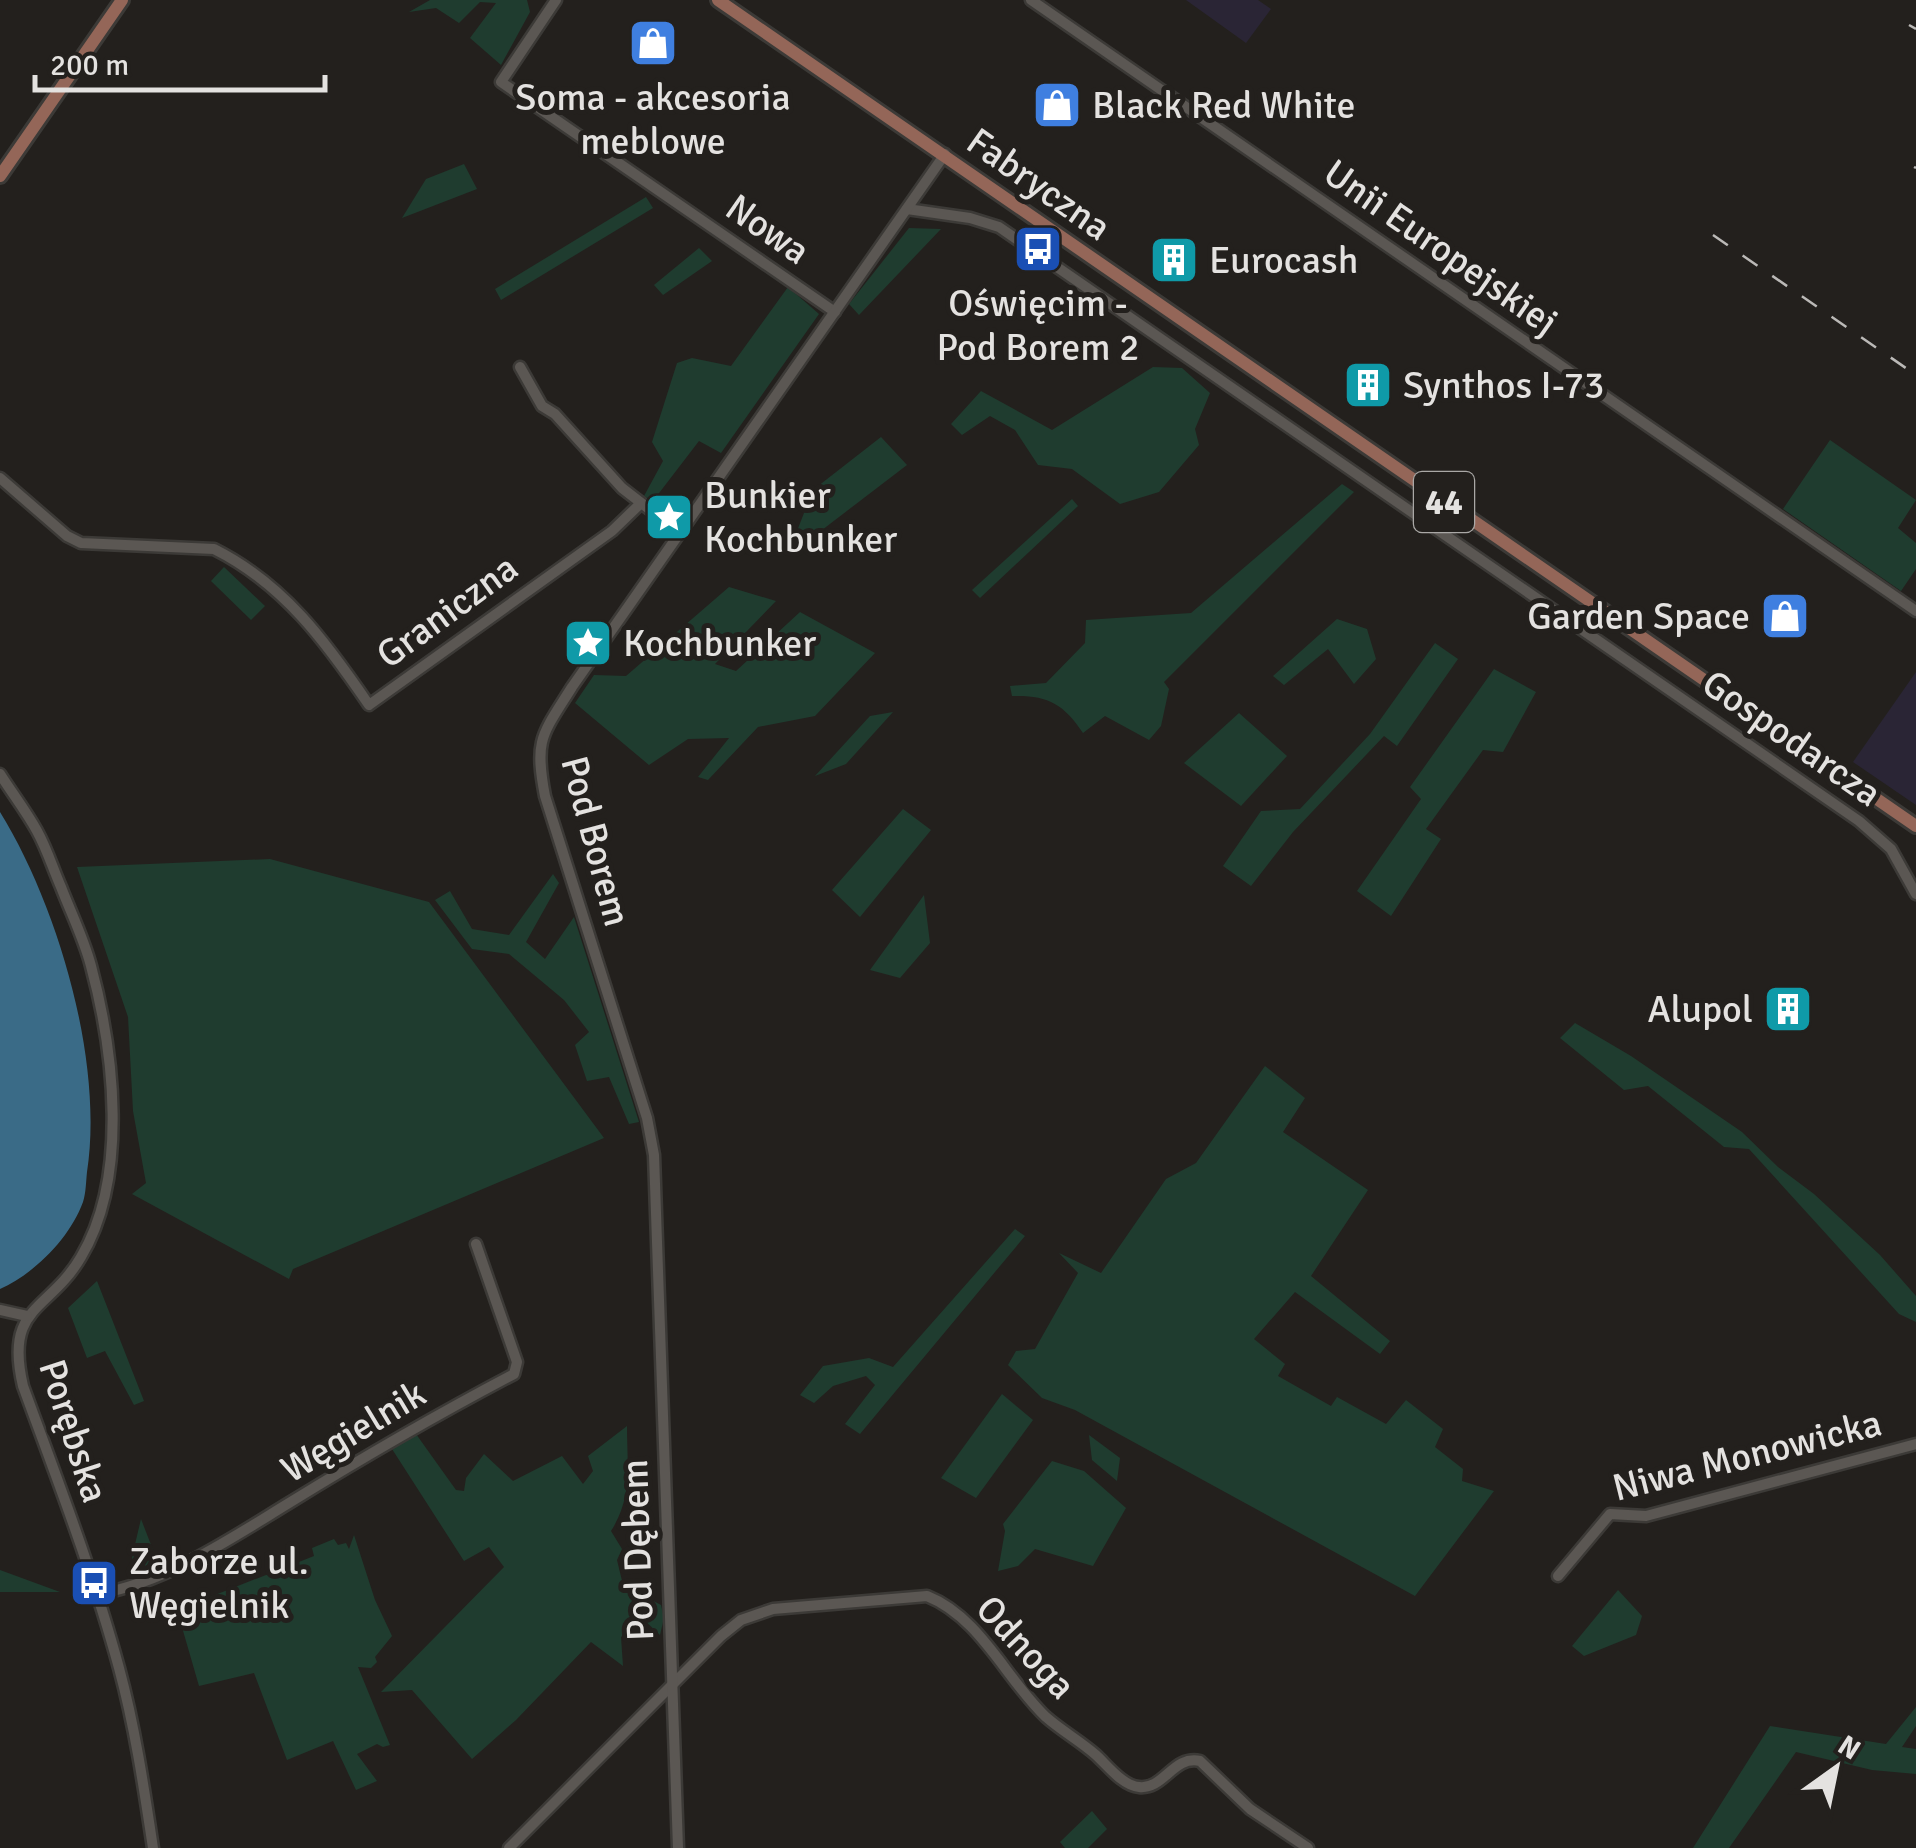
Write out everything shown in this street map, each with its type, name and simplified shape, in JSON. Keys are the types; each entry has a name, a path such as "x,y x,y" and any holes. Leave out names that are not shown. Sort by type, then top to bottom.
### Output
{"main road":[{"path":"0,176 122,0"},
{"name":"Fabryczna","path":"718,0 1916,826"}],"street":[{"name":"Nowa","path":"556,0 501,82 835,312"},
{"name":"Unii Europejskiej","path":"1030,0 1916,611"},
{"name":"Pod Borem","path":"654,1181 648,1118 545,796 538,761 540,745 572,687 944,154"},
{"name":"Gospodarcza","path":"908,209 970,218 999,227 1859,820 1891,849 1916,894"},
{"path":"520,367 542,406 640,504 680,533"},
{"name":"Graniczna","path":"0,478 80,543 214,549 234,559 296,608 324,638 369,706 612,531 640,504"},
{"name":"Porębska","path":"0,774 38,833 90,964 105,1036 113,1117 106,1194 82,1257 28,1316 17,1353 23,1386 98,1594 136,1744 153,1848"},
{"name":"Pod Dębem","path":"509,1848 672,1688 654,1181"},
{"name":"Węgielnik","path":"98,1594 127,1589 162,1575 260,1524 440,1413 514,1374 517,1362 476,1244"},
{"path":"0,1310 28,1316"},
{"name":"Niwa Monowicka","path":"1558,1576 1610,1514 1646,1516 1916,1444"},
{"name":"Odnoga","path":"672,1688 721,1636 756,1613 927,1596 942,1602 963,1619 1046,1716 1125,1782 1138,1788 1148,1786 1181,1761 1200,1761 1250,1810 1308,1848"},
{"path":"672,1688 678,1848"}],"shaded area":[{"path":"1186,0 1258,0 1271,9 1246,43"},
{"path":"1916,672 1916,805 1853,762"}],"green space":[{"path":"430,0 527,0 530,12 501,65 470,38 496,3 480,2 459,23 436,8 409,12"},
{"path":"464,164 477,189 402,218 426,179"},
{"path":"646,197 653,208 501,300 495,289"},
{"path":"909,228 941,229 859,315 849,304"},
{"path":"699,248 712,261 663,295 654,285"},
{"path":"788,287 819,314 721,453 699,441 653,501 644,496 663,461 652,442 677,363 692,358 731,366"},
{"path":"1153,367 1182,368 1210,393 1195,429 1199,445 1159,492 1120,504 1072,469 1038,465 1015,430 990,416 962,435 951,424 981,391 1052,430"},
{"path":"881,437 907,465 805,543 797,531 813,490"},
{"path":"1830,440 1916,500 1898,528 1916,543 1916,569 1901,591 1783,509"},
{"path":"1342,484 1354,492 1164,682 1169,689 1161,726 1149,740 1105,716 1083,733 1053,703 1012,696 1010,686 1046,683 1085,643 1086,620 1191,613"},
{"path":"1072,499 1078,506 980,598 972,590"},
{"path":"224,567 265,606 251,620 211,581"},
{"path":"729,587 776,601 715,664 736,671 800,612 875,653 815,716 758,727 708,780 698,777 729,738 688,739 649,765 575,703 594,675 626,676"},
{"path":"1337,619 1367,629 1376,659 1354,684 1328,649 1284,685 1273,676"},
{"path":"1435,643 1458,659 1397,746 1384,736 1293,832 1251,886 1223,866 1261,811 1300,809 1370,734"},
{"path":"1494,669 1536,692 1503,752 1483,750 1426,829 1441,839 1391,916 1357,891 1421,799 1410,787"},
{"path":"893,712 846,764 815,776 870,716"},
{"path":"1239,713 1287,756 1241,806 1184,763"},
{"path":"903,809 931,830 860,917 832,890"},
{"path":"270,859 429,902 604,1138 293,1269 289,1279 132,1194 146,1183 133,1111 128,1017 77,867"},
{"path":"553,874 559,883 526,942 545,959 574,917 639,1122 629,1124 609,1077 587,1081 575,1045 589,1032 564,1000 509,954 472,949 435,900 450,891 472,929 509,935"},
{"path":"924,895 930,943 900,978 870,970"},
{"path":"1575,1023 1742,1132 1778,1167 1814,1194 1880,1255 1916,1296 1916,1322 1899,1314 1749,1149 1724,1147 1648,1086 1624,1090 1560,1038"},
{"path":"1265,1066 1305,1098 1283,1132 1368,1190 1311,1276 1390,1341 1380,1354 1295,1292 1254,1339 1285,1364 1278,1376 1331,1406 1337,1397 1386,1424 1406,1400 1443,1429 1435,1447 1463,1469 1462,1481 1494,1491 1415,1596 1075,1410 1042,1398 1008,1365 1016,1351 1035,1349 1078,1273 1059,1253 1101,1273 1166,1179 1196,1163"},
{"path":"1015,1229 1025,1236 860,1434 845,1424 875,1385 866,1376 833,1386 814,1403 800,1395 823,1366 869,1358 893,1367"},
{"path":"97,1281 144,1401 134,1405 105,1351 87,1358 68,1308"},
{"path":"1002,1394 1033,1420 976,1498 941,1478"},
{"path":"627,1426 626,1493 611,1531 622,1549 617,1560 623,1585 661,1605 664,1618 660,1635 642,1618 621,1637 623,1666 591,1642 516,1720 472,1759 412,1690 381,1692 504,1567 489,1547 464,1561 392,1449 416,1434 456,1490 464,1491 466,1478 484,1454 513,1481 562,1456 583,1484 593,1471 588,1456"},
{"path":"1089,1435 1120,1458 1117,1481 1092,1460"},
{"path":"1052,1461 1084,1471 1126,1508 1093,1566 1035,1549 1018,1566 998,1571 1003,1524"},
{"path":"141,1519 160,1568 136,1580 132,1557"},
{"path":"354,1535 375,1600 392,1636 371,1668 358,1667 390,1745 377,1744 357,1754 377,1781 356,1790 333,1741 287,1760 254,1673 199,1686 177,1610 314,1556 312,1548 334,1539 338,1545 346,1543 349,1549"},
{"path":"0,1570 60,1592 0,1592"},
{"path":"1618,1590 1642,1616 1636,1635 1584,1656 1572,1646"},
{"path":"1916,1707 1916,1726 1902,1747 1916,1749 1916,1774 1872,1770 1796,1752 1729,1848 1693,1848 1770,1726 1886,1744"},
{"path":"1092,1811 1107,1829 1088,1848 1065,1848 1060,1842"}],"water":[{"path":"0,812 40,892 72,986 89,1083 91,1129 85,1195 77,1215 49,1253 0,1289"}],"railway":[{"path":"1909,25 1916,29"},
{"path":"1713,235 1916,375"}],"place":[{"name":"Soma - akcesoria meblowe","path":"653,43"},
{"name":"Black Red White","path":"1057,105"},
{"name":"Oświęcim - Pod Borem 2","path":"1038,249"},
{"name":"Eurocash","path":"1174,260"},
{"name":"Synthos I-73","path":"1368,385"},
{"name":"Bunkier Kochbunker","path":"669,517"},
{"name":"Garden Space","path":"1785,616"},
{"name":"Kochbunker","path":"588,643"},
{"name":"Alupol","path":"1788,1009"},
{"name":"Zaborze ul. Węgielnik","path":"94,1583"}]}
